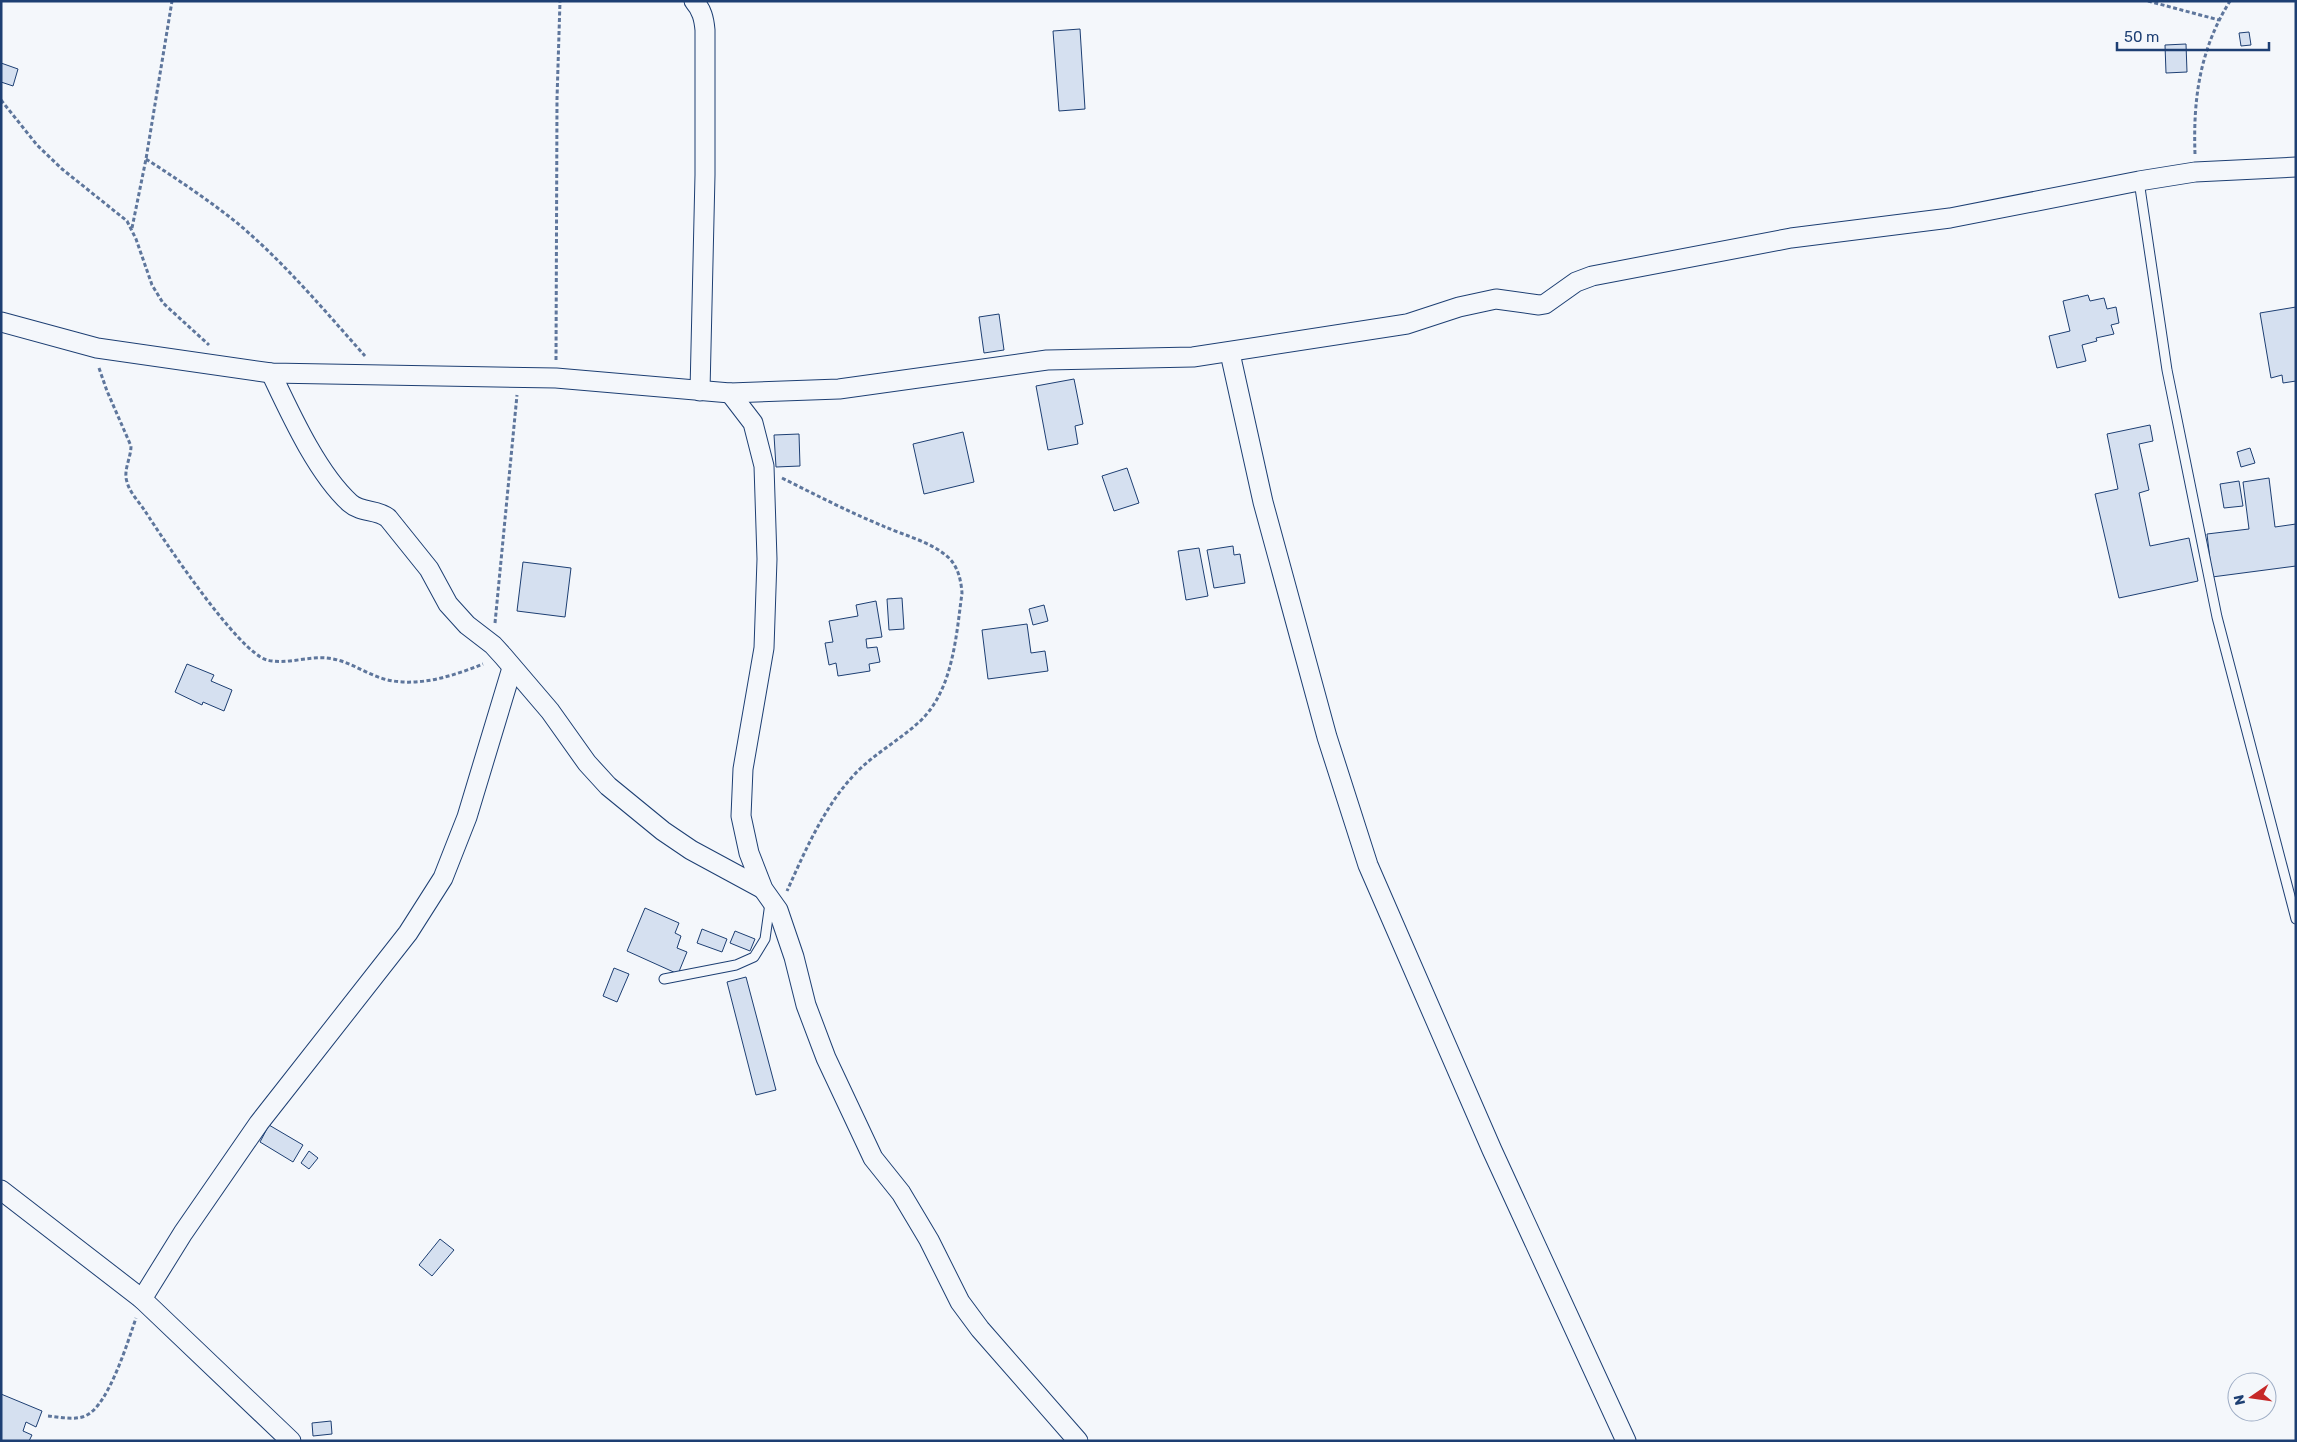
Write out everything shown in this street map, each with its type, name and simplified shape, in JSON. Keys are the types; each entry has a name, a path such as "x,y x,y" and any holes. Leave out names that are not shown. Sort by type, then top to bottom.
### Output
{"street":[{"path":"694,1 704,19 705,30 705,175 700,391"},
{"path":"1,322 97,348 271,373 556,378 730,393 839,388 1047,360 1193,357 1230,353 1407,324 1479,302 1496,299 1539,305 1545,304 1576,282 1592,276 1791,238 1950,218 2195,172 2296,167"},
{"path":"1230,353 1262,502 1327,737 1368,864 1492,1150 1626,1441"},
{"path":"271,373 297,426 334,484 350,503 358,508 383,514 388,518 429,569 448,604 467,625 503,656 550,711 587,763 608,786 663,831 770,899"},
{"path":"730,393 752,422 759,440 764,466 767,559 764,648 743,769 741,816 749,853 794,957 806,1004 826,1058 873,1158 901,1194 929,1240 960,1302 980,1329 1078,1441"},
{"path":"142,1299 183,1233 254,1130 408,933 442,878 467,817 503,656"},
{"path":"1,1190 142,1299 292,1441"}],"lane":[{"path":"2140,181 2167,370 2217,617 2296,919"},
{"path":"664,979 736,965 754,957 765,939 770,899"}],"path":[{"path":"132,228 146,159 172,1"},
{"path":"556,378 557,99 560,1"},
{"path":"2148,1 2218,20"},
{"path":"2195,172 2194,138 2200,71 2218,20 2230,1"},
{"path":"1,100 37,145 62,169 119,213 132,228 152,285 163,303 210,345"},
{"path":"146,159 194,189 237,224 298,282 383,375"},
{"path":"97,348 100,370 107,392 129,436 131,455 125,476 131,492 207,598 235,633 254,652 266,660 328,658 346,661 383,679 400,681 444,678 503,656 502,568 518,377"},
{"path":"764,466 779,476 844,510 925,544 948,557 956,567 961,579 962,593 948,673 940,695 919,722 868,760 837,796 770,899"},
{"path":"48,1416 76,1418 88,1415 100,1404 123,1357 142,1299"}],"building":[{"path":"1080,29 1085,109 1059,111 1053,31"},
{"path":"2249,32 2251,45 2241,46 2239,33"},
{"path":"2186,44 2187,72 2166,73 2165,45"},
{"path":"1,63 18,69 13,86 1,82"},
{"path":"2088,295 2090,301 2104,298 2107,309 2116,307 2119,323 2111,325 2114,334 2096,338 2097,341 2082,345 2086,361 2057,368 2049,336 2070,331 2063,301"},
{"path":"2296,307 2296,381 2283,383 2282,375 2271,378 2260,313"},
{"path":"999,314 1004,350 984,353 979,317"},
{"path":"1074,379 1083,424 1075,426 1078,444 1048,450 1036,386"},
{"path":"2150,425 2153,441 2139,444 2149,490 2139,493 2150,546 2189,538 2198,581 2119,598 2095,494 2118,489 2107,434"},
{"path":"963,432 974,482 924,494 913,444"},
{"path":"799,434 800,466 776,467 774,435"},
{"path":"2250,448 2255,463 2241,467 2237,452"},
{"path":"1127,468 1139,503 1114,511 1102,476"},
{"path":"2269,478 2275,527 2296,524 2296,566 2212,577 2207,534 2249,529 2243,482"},
{"path":"2239,481 2243,506 2224,508 2220,484"},
{"path":"1233,546 1234,555 1240,554 1245,583 1214,588 1207,550"},
{"path":"1199,548 1208,596 1186,600 1178,551"},
{"path":"523,562 571,568 565,617 517,611"},
{"path":"902,598 904,629 889,630 887,599"},
{"path":"876,601 882,637 866,639 867,648 877,647 880,662 869,664 870,671 838,676 836,663 829,665 825,643 833,642 829,621 858,616 856,605"},
{"path":"1044,605 1048,621 1033,625 1029,609"},
{"path":"1027,624 1031,653 1045,651 1048,671 988,679 982,630"},
{"path":"187,664 214,675 211,681 232,690 224,711 203,702 202,705 175,692"},
{"path":"645,908 679,923 675,933 681,936 677,948 687,952 678,974 627,951"},
{"path":"702,929 727,939 722,952 697,943"},
{"path":"735,931 755,939 750,951 730,943"},
{"path":"614,968 629,974 617,1002 603,996"},
{"path":"746,977 776,1090 756,1095 727,982"},
{"path":"269,1125 303,1145 293,1162 260,1142"},
{"path":"309,1151 318,1158 309,1169 301,1163"},
{"path":"440,1239 454,1250 432,1276 419,1265"},
{"path":"1,1394 42,1411 36,1427 26,1422 23,1431 32,1435 29,1441 1,1441"},
{"path":"331,1421 332,1434 313,1436 312,1423"}]}
